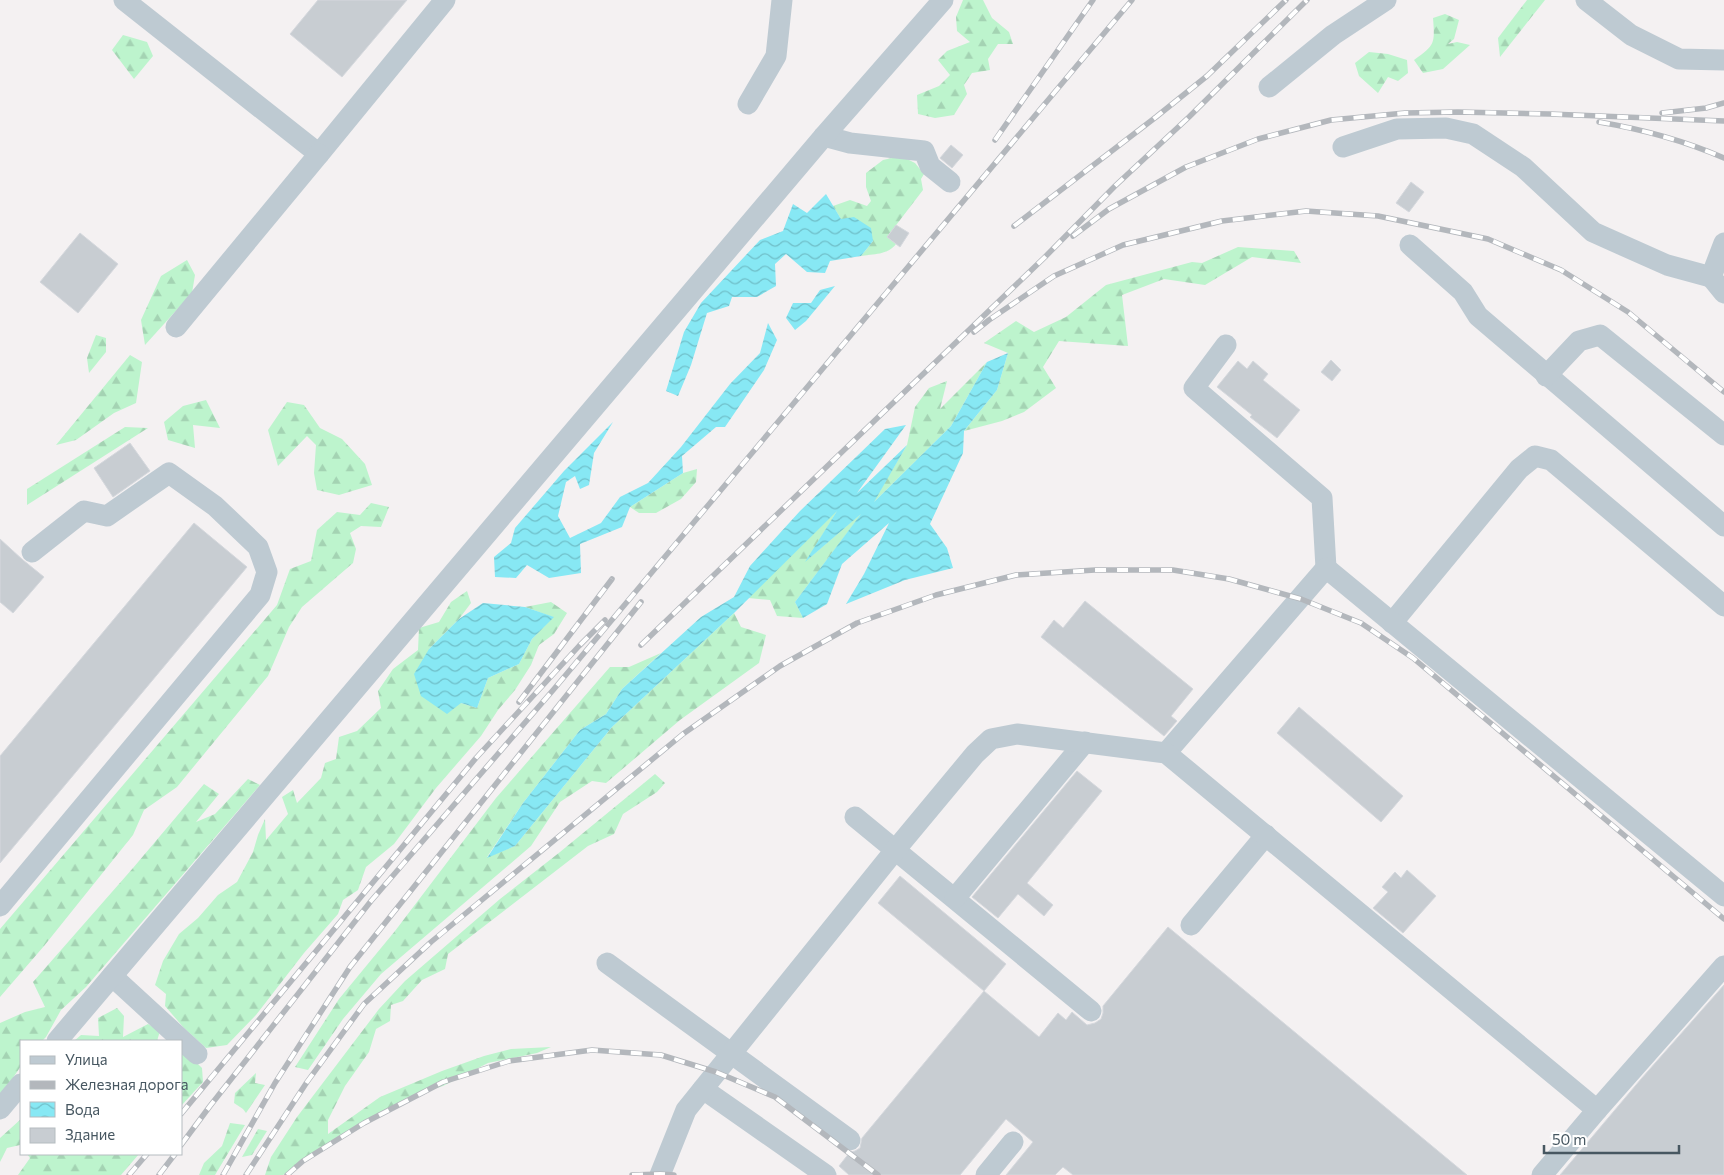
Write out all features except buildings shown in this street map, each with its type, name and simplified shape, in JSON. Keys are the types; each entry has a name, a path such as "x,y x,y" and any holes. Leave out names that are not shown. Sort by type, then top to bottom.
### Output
{"lane":[{"path":"124,0 319,154"},
{"path":"176,327 445,0"},
{"path":"748,104 776,56 782,0"},
{"path":"58,1040 824,136 943,0"},
{"path":"1269,87 1333,35 1386,0"},
{"path":"1586,0 1630,35 1679,59 1724,60"},
{"path":"1343,147 1397,129 1446,128 1473,134 1523,167 1593,232 1667,265 1717,285 1724,243"},
{"path":"824,136 850,143 924,150 930,166 950,182"},
{"path":"1410,245 1463,292 1478,316 1724,526"},
{"path":"1546,376 1578,341 1600,335 1724,435"},
{"path":"1166,752 1326,568 1322,498 1194,388 1226,345"},
{"path":"1392,623 1519,469 1535,456 1551,460 1724,606"},
{"path":"0,906 260,595 266,572 258,547 215,506 169,473 107,516 84,511 32,552"},
{"path":"1326,568 1724,896"},
{"path":"660,1175 686,1110 730,1054 975,754 991,739 1017,734 1166,752 1596,1110"},
{"path":"955,898 1085,742"},
{"path":"855,817 1091,1011"},
{"path":"1191,925 1266,835"},
{"path":"607,963 850,1140"},
{"path":"1542,1175 1596,1110 1724,966"},
{"path":"112,976 182,1040"},
{"path":"182,1040 197,1054"},
{"path":"0,1109 20,1085"},
{"path":"702,1089 826,1175"},
{"path":"986,1175 1013,1142"}],"green space":[{"path":"963,0 983,0 992,18 1009,32 1013,44 998,44 988,59 990,70 972,73 964,85 967,94 954,115 935,118 918,114 917,95 939,86 950,75 938,60 947,51 970,42 957,31 956,17"},
{"path":"1527,0 1545,0 1500,57 1498,38"},
{"path":"1445,14 1459,20 1454,39 1448,44 1457,42 1470,45 1443,69 1423,73 1414,60 1426,51 1432,43 1434,33 1433,18"},
{"path":"123,35 147,42 153,56 134,79 112,50"},
{"path":"1369,52 1388,54 1407,60 1408,73 1398,81 1388,77 1378,93 1359,76 1355,63"},
{"path":"901,156 915,163 924,174 921,179 923,190 887,237 896,244 893,248 880,253 861,256 873,241 841,219 833,206 850,200 867,206 871,201 866,187 866,173 883,160"},
{"path":"1238,247 1294,251 1301,263 1252,257 1205,285 1164,279 1122,295 1128,346 1059,341 1043,367 1056,388 1024,412 1002,421 964,431 997,390 1008,353 984,343 1016,321 1034,332 1066,317 1106,285 1192,262 1202,263"},
{"path":"187,260 195,275 192,293 145,345 141,320 161,276"},
{"path":"96,335 106,338 106,352 89,373 87,358"},
{"path":"130,355 142,362 136,403 114,413 76,440 56,445"},
{"path":"987,362 951,426 872,504 907,445 915,407 929,388 947,381 940,409"},
{"path":"206,400 220,428 193,425 195,448 168,440 164,422 183,406"},
{"path":"287,402 304,405 320,428 342,439 365,464 372,485 339,495 317,490 314,473 316,445 307,436 278,466 268,430"},
{"path":"125,427 148,428 27,505 27,489"},
{"path":"697,469 696,482 681,499 656,513 639,513 630,507 683,473"},
{"path":"371,503 389,507 381,527 361,526 350,533 356,549 353,563 302,607 289,627 268,676 177,787 144,810 133,835 44,946 0,997 0,929 277,605 290,569 311,561 317,530 337,512 360,515"},
{"path":"839,508 807,560 863,512 795,602 803,618 777,616 770,600 748,598"},
{"path":"467,591 471,603 459,619 429,649 461,703 477,708 488,678 519,664 532,639 553,617 525,607 551,602 567,613 554,634 539,645 531,665 481,736 436,788 394,844 366,867 358,890 343,900 338,914 304,953 256,1015 227,1045 206,1048 184,1028 165,1006 166,994 155,985 163,961 179,934 198,918 218,895 237,882 253,852 265,819 266,840 288,814 282,797 293,790 297,803 321,778 325,763 336,759 339,737 357,731 381,708 378,691 393,669 418,650 419,628 439,622 451,602"},
{"path":"734,613 741,627 766,635 759,663 680,720 606,783 592,781 560,802 531,846 381,974 343,1019 308,1070 295,1067 339,999 395,931 496,798 610,667 629,667 661,653 622,689 606,714 580,730 523,803 487,857 515,846 612,727"},
{"path":"655,774 665,783 657,792 623,814 614,834 588,846 448,954 445,969 422,980 403,1001 391,1005 390,1021 376,1029 369,1052 345,1086 328,1120 328,1134 380,1097 442,1071 484,1056 511,1049 551,1047 537,1053 488,1063 443,1086 409,1097 326,1145 283,1175 265,1175 271,1157 297,1117 379,1009 405,981 500,899"},
{"path":"248,779 260,785 86,987 61,1010 46,1037 43,1040 20,1040 20,1067 0,1097 0,1023 25,1012 45,1007 33,982 204,784 219,794 196,822 215,814"},
{"path":"117,1008 124,1016 123,1037 148,1024 160,1031 157,1040 75,1040 81,1035 99,1036 98,1018"},
{"path":"182,1051 185,1051 202,1068 203,1082 182,1105"},
{"path":"256,1073 255,1083 265,1085 246,1113 234,1103 235,1093"},
{"path":"20,1120 20,1145 7,1148 0,1162 0,1138"},
{"path":"230,1123 245,1125 215,1175 199,1175 204,1163 222,1146"},
{"path":"258,1129 267,1131 252,1155 242,1157"},
{"path":"28,1155 138,1155 121,1175 18,1175 30,1158"}],"water":[{"path":"826,194 841,219 854,217 871,228 873,241 861,256 830,261 825,273 807,272 786,254 775,264 776,286 757,297 732,297 729,306 707,313 691,365 678,396 666,391 684,332 701,303 760,240 783,231 793,204 807,213"},
{"path":"835,286 806,321 795,330 786,318 793,303 811,303 820,290"},
{"path":"768,323 777,340 764,370 725,427 716,427 682,456 683,473 630,507 622,527 580,544 581,573 549,578 527,565 516,578 495,577 494,557 511,543 515,528 564,471 613,422 594,453 589,485 580,489 575,476 566,482 558,516 570,538 601,523 620,497 648,483 681,447 730,384 760,353"},
{"path":"1008,353 997,390 964,431 963,453 930,524 947,548 953,568 905,580 846,604 864,574 889,523 842,564 827,604 803,618 795,602 861,514 805,562 837,511 734,613 612,727 515,846 487,858 523,803 580,730 606,714 622,689 701,617 734,597 750,566 800,511 885,429 906,425 857,493 907,445 874,502 951,426 987,362"},
{"path":"483,603 525,607 554,617 532,639 519,664 488,678 477,708 461,703 447,714 421,696 414,674 429,649 459,619"}],"railway":[{"path":"995,140 1093,0"},
{"path":"182,1144 371,901 554,689 1132,0"},
{"path":"1014,226 1207,76 1286,0"},
{"path":"641,645 1045,257 1115,186 1189,117 1307,0"},
{"path":"1662,113 1706,108 1724,103"},
{"path":"1073,236 1109,209 1186,167 1258,139 1331,120 1405,113 1458,112 1724,121"},
{"path":"1599,122 1663,136 1724,158"},
{"path":"974,332 1054,276 1123,245 1222,221 1306,211 1378,216 1488,239 1561,270 1628,312 1724,392"},
{"path":"246,1175 307,1082 364,1004 431,942 683,734 780,666 857,623 936,595 1016,575 1095,570 1173,570 1229,579 1301,599 1361,623 1413,658 1724,919"},
{"path":"519,702 612,579"},
{"path":"223,1175 275,1083 350,967 641,602"},
{"path":"182,1113 476,758 605,620"},
{"path":"287,1175 303,1161 364,1123 443,1082 509,1061 592,1050 661,1055 716,1072 775,1097 878,1175"},
{"path":"129,1175 146,1155"},
{"path":"159,1175 174,1155"},
{"path":"632,1175 674,1175"}]}
